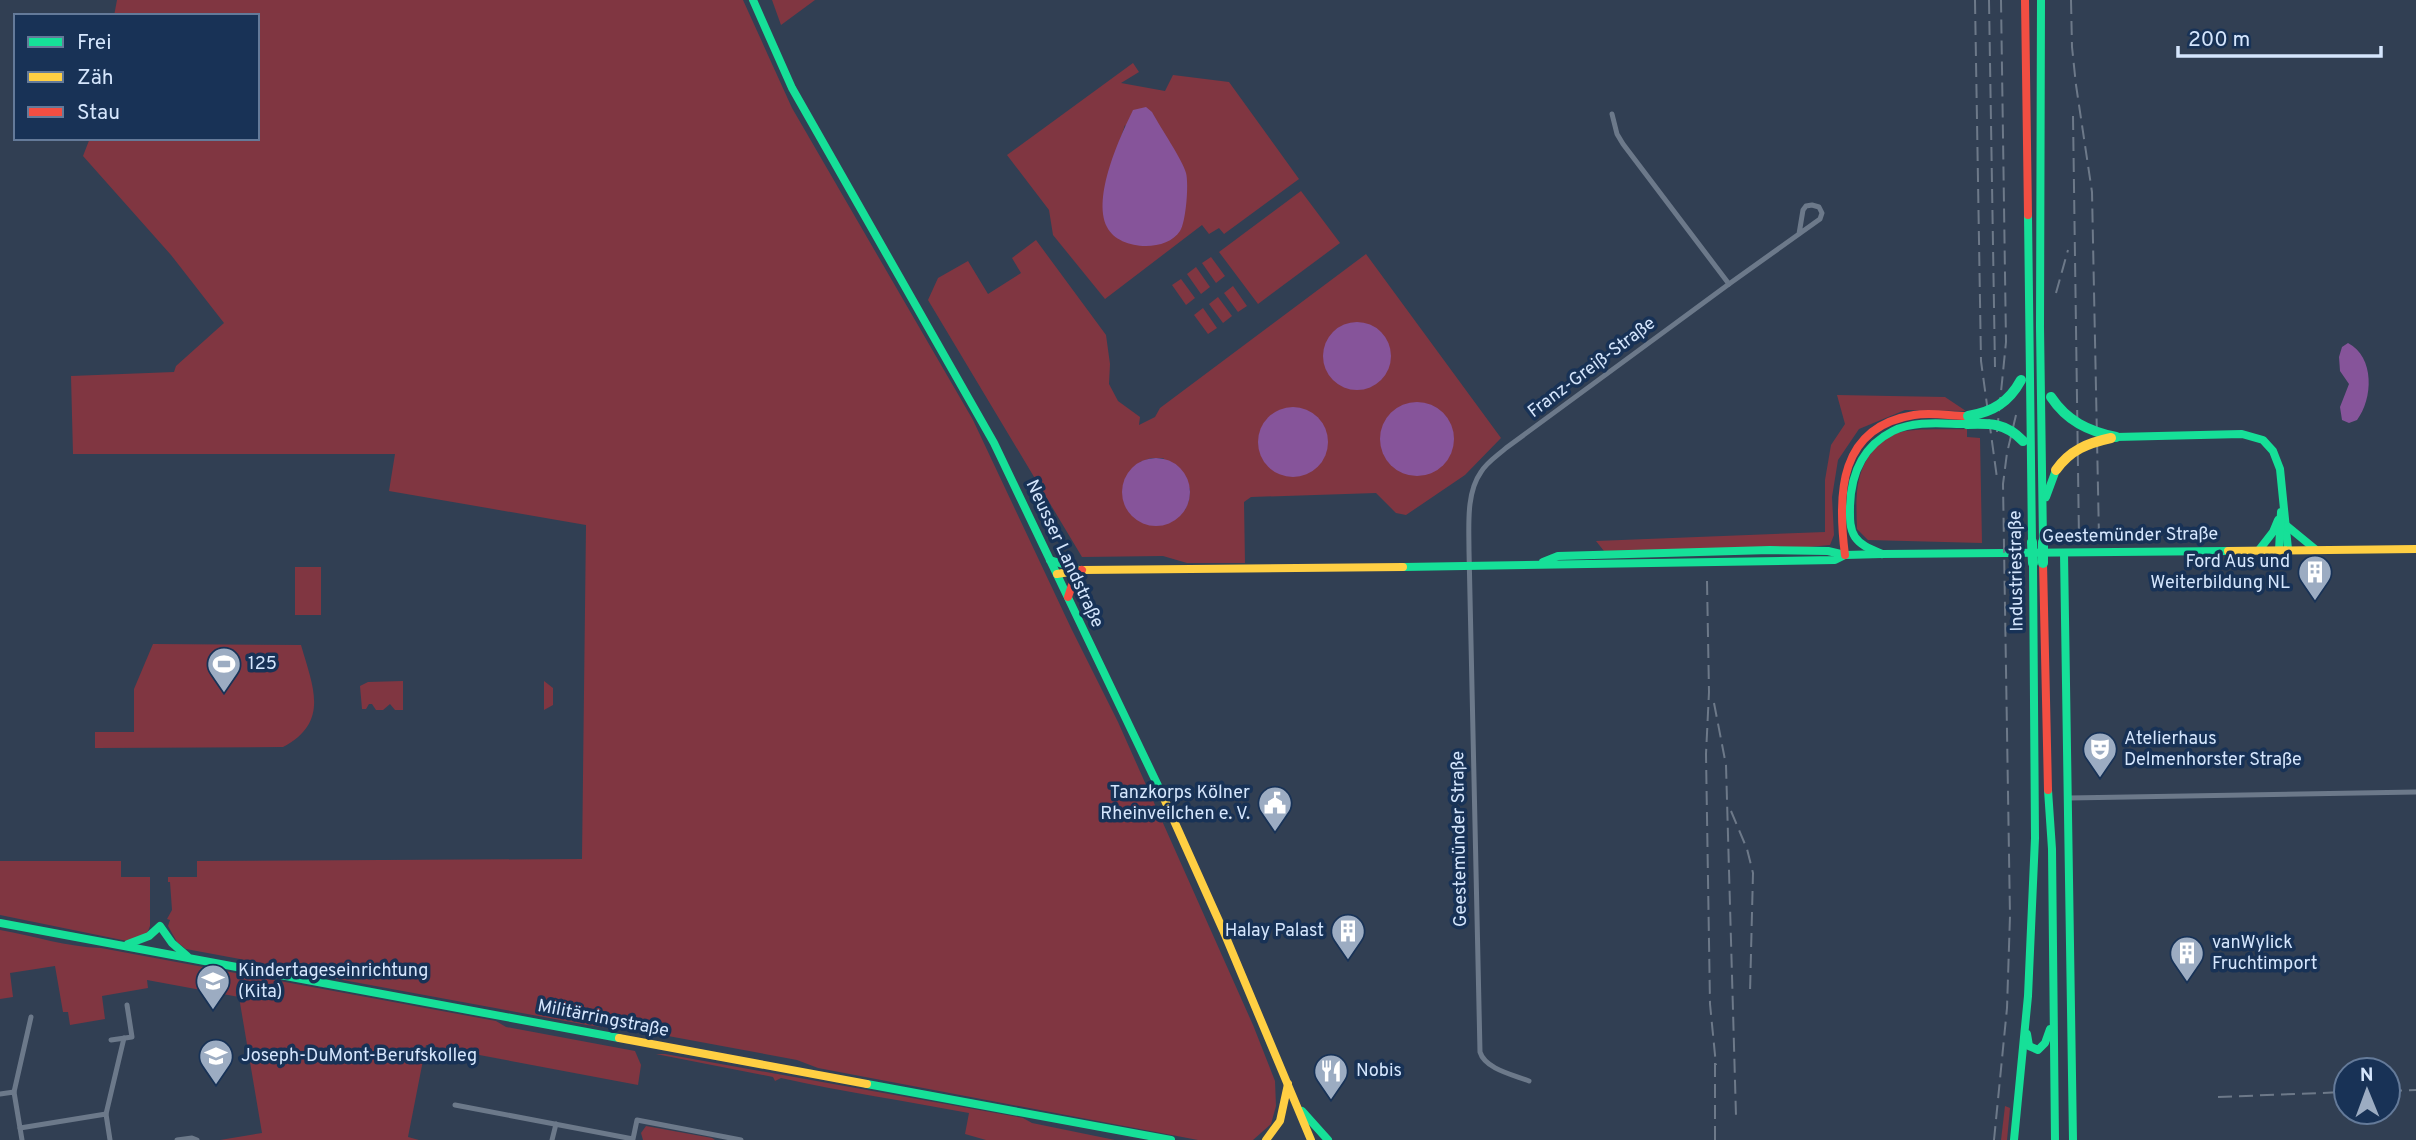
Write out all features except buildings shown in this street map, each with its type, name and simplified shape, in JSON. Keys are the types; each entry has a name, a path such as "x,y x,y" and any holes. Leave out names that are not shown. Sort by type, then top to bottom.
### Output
{"main road":[{"name":"Neusser Landstraße","path":"753,0 792,88 994,443 1207,893 1311,1140"},
{"name":"Industriestraße","path":"2025,0 2032,505 2038,542"},
{"name":"Industriestraße","path":"2014,1140 2026,1010 2035,838 2038,542 2042,512 2041,0"},
{"path":"1845,555 1854,472 1862,455 1877,439 1895,429 1914,424 1968,420 2004,404 2014,394 2021,380 2024,364 2028,273"},
{"path":"2040,327 2046,382 2051,397 2066,417 2081,427 2116,437"},
{"path":"1845,555 1841,530 1844,469 1853,451 1871,432 1892,421 1914,415 1995,423 2014,430 2023,440 2032,505"},
{"path":"2042,512 2056,470 2076,449 2097,440 2116,437 2242,434 2254,436 2269,446 2277,459 2281,478 2284,550"},
{"path":"2282,509 2287,526 2284,550"},
{"path":"2259,550 2273,532 2282,509"},
{"path":"2287,526 2315,549"},
{"path":"1850,527 1857,540 1882,554"},
{"name":"Geestemünder Straße","path":"1057,574 1082,570 1835,560 1845,555 1882,554 2416,549"},
{"path":"2064,553 2070,797 2073,1140"},
{"path":"1050,559 1082,570 1068,597"},
{"name":"Industriestraße","path":"2038,563 2052,849 2055,1140"},
{"name":"Militärringstraße","path":"0,921 1171,1140"},
{"path":"125,946 140,941 160,926 165,935 190,958"},
{"path":"2026,1010 2027,1040 2033,1050 2038,1050 2045,1043 2053,1014"},
{"path":"1266,1140 1282,1120 1288,1084"},
{"path":"1297,1105 1328,1140"}],"street":[{"path":"1612,114 1617,135 1623,144 1729,284"},
{"name":"Franz-Greiß-Straße","path":"1469,565 1472,498 1475,483 1489,463 1820,219 1822,213 1819,207 1806,206 1803,210 1799,234"},
{"name":"Geestemünder Straße","path":"1469,565 1480,1052 1482,1059 1488,1064 1530,1082"},
{"path":"2070,797 2416,792"},
{"path":"111,1040 132,1037 127,1005"},
{"path":"22,1140 14,1092 31,1017"},
{"path":"110,1140 106,1114 124,1038"},
{"path":"0,1094 14,1092"},
{"path":"455,1105 634,1140 637,1120 741,1140"},
{"path":"20,1128 106,1114"},
{"path":"552,1140 556,1124"},
{"path":"177,1140 197,1140"}],"shaded area":[{"path":"117,0 743,0 792,108 973,420 1118,722 1253,1025 1275,1081 1276,1106 1271,1124 1253,1140 1198,1140 818,1068 797,1060 668,1036 587,1025 283,969 186,949 177,942 168,926 170,920 167,919 172,910 168,877 197,877 197,861 582,859 586,525 389,491 395,454 73,454 71,376 174,372 176,366 224,323 171,255 83,156 89,140 259,140 259,14 114,14"},
{"path":"772,0 815,0 781,25"},
{"path":"1133,63 1139,72 1121,83 1165,91 1173,75 1229,82 1299,179 1224,234 1219,228 1209,234 1202,225 1105,299 1053,235 1049,210 1007,155","holes":["1125,125 1186,202 1117,150"]},
{"path":"1146,107 1152,112 1184,167 1187,194 1180,231 1164,243 1142,246 1113,235 1103,214 1103,200 1115,151 1133,110"},
{"path":"1301,191 1340,243 1258,304 1219,252"},
{"path":"1036,240 1106,335 1110,364 1109,384 1118,401 1140,417 1139,425 1155,417 1160,408 1366,254 1501,438 1465,475 1406,515 1396,513 1376,493 1251,497 1244,502 1245,563 1187,563 1163,556 1082,557 928,300 938,278 968,261 988,294 1021,273 1012,258","holes":["1163,458 1190,489 1185,510 1140,462"]},
{"path":"1211,257 1225,276 1216,283 1202,263"},
{"path":"1196,267 1210,287 1201,294 1187,274"},
{"path":"1181,279 1195,298 1186,305 1172,285"},
{"path":"1233,286 1247,306 1238,312 1224,293"},
{"path":"1218,297 1232,316 1223,323 1209,304"},
{"path":"1203,308 1217,328 1208,334 1194,315"},
{"path":"1350,322 1364,322 1376,327 1386,337 1391,356 1386,375 1376,385 1364,390 1350,390 1338,385 1328,375 1323,363 1323,349 1328,337 1338,327"},
{"path":"2348,343 2357,349 2363,358 2369,379 2362,411 2357,420 2349,423 2342,420 2340,407 2349,384 2340,371 2339,357 2342,347"},
{"path":"1837,395 1945,397 1966,411 1905,410 1859,429 1838,460 1832,497 1834,535 1830,545 1788,549 1604,551 1596,541 1825,532 1825,480 1831,445 1845,424"},
{"path":"1417,402 1431,405 1443,413 1451,425 1454,439 1451,453 1443,465 1431,473 1417,476 1403,473 1391,465 1383,453 1380,439 1383,425 1391,413 1403,405"},
{"path":"1293,407 1312,413 1322,423 1328,442 1322,461 1312,471 1293,477 1274,471 1264,461 1258,442 1264,423 1274,413"},
{"path":"1967,429 1967,437 1980,438 1982,543 1868,540 1857,529 1857,495 1864,465 1877,446 1901,432"},
{"path":"1163,458 1184,473 1190,485 1188,505 1180,516 1163,526 1149,526 1132,516 1124,505 1122,485 1132,468 1143,460"},
{"path":"295,567 321,567 321,615 295,615"},
{"name":"125","path":"153,644 301,645 313,689 313,715 298,737 283,747 95,748 95,732 134,732 134,689"},
{"path":"403,681 403,710 395,710 390,704 383,710 376,710 372,704 362,709 360,686 368,682"},
{"path":"544,681 553,688 553,705 544,710"},
{"path":"0,861 121,861 121,877 150,877 150,926 146,936 127,941 0,915"},
{"path":"0,930 496,1021 506,1027 635,1051 641,1065 638,1085 426,1045 408,1137 419,1140 220,1140 262,1133 239,997 147,980 148,988 102,996 105,1019 70,1025 68,1012 63,1012 55,966 10,973 13,997 0,999"},
{"path":"656,1054 1023,1118 1032,1123 1115,1140 986,1140 965,1134 969,1113 781,1078 775,1081 773,1077"},
{"path":"2005,1106 2010,1108 2007,1140 2001,1140"},
{"path":"646,1126 715,1140 643,1140 641,1133"}],"railway":[{"path":"1975,0 1981,361 1997,478"},
{"path":"1989,0 1995,367"},
{"path":"1997,432 2006,342 2001,0"},
{"path":"2071,0 2076,85 2092,192 2099,538"},
{"path":"2073,116 2079,539"},
{"path":"2056,293 2068,250"},
{"path":"1994,1140 2007,1008 2010,916 2003,484 2016,415"},
{"path":"1707,581 1709,692 1706,754 1710,1004 1716,1065"},
{"path":"1714,703 1726,765 1736,1116"},
{"path":"1731,811 1747,849 1753,873 1750,993"},
{"path":"1715,1056 1715,1140"},
{"path":"2402,1090 2416,1090"},
{"path":"2218,1097 2332,1093"}],"traffic: fast":[{"path":"753,0 792,88 994,443 1162,794"},
{"path":"2041,0 2040,327 2043,542"},
{"path":"2028,215 2032,542"},
{"path":"1968,416 1999,405 2021,380"},
{"path":"2051,397 2064,413 2079,424 2116,437"},
{"path":"1882,554 1860,543 1851,526 1853,483 1866,453 1883,437 1911,425 1967,424"},
{"path":"1967,424 2004,427 2023,441"},
{"path":"2116,437 2242,434 2263,440 2273,451 2280,469 2288,549"},
{"path":"2046,497 2056,470"},
{"path":"2279,550 2281,512"},
{"path":"2259,550 2273,532 2278,520"},
{"path":"2287,526 2315,549"},
{"path":"2032,542 2033,563"},
{"path":"2043,542 2043,563"},
{"path":"1543,562 1558,556 1770,550 1828,551 1845,555"},
{"path":"1403,567 1835,560 1845,555 1882,554 2228,551"},
{"path":"2064,553 2073,1140"},
{"path":"1050,560 1075,568"},
{"path":"2014,1140 2028,996 2035,838 2033,563"},
{"path":"2048,790 2052,849 2055,1140"},
{"path":"0,923 619,1038"},
{"path":"128,944 149,936 160,926 172,943 187,956"},
{"path":"2027,1034 2029,1046 2038,1050 2045,1043 2050,1029"},
{"path":"867,1084 1171,1140"},
{"path":"1302,1111 1328,1140"}],"traffic: slow":[{"path":"2056,470 2067,457 2080,448 2111,438"},
{"path":"2228,551 2416,549"},
{"path":"1057,574 1082,570 1403,567"},
{"path":"1162,794 1223,930 1311,1140"},
{"path":"619,1038 867,1084"},
{"path":"1266,1140 1280,1121 1288,1084"}],"traffic: jam":[{"path":"2025,0 2028,215"},
{"path":"1845,555 1842,509 1848,466 1857,448 1870,433 1889,422 1914,415 1968,416"},
{"path":"2043,563 2048,790"},
{"path":"1068,597 1082,570"}],"place":[{"name":"Ford Aus und Weiterbildung NL","path":"2315,602"},
{"name":"125","path":"224,694"},
{"name":"Atelierhaus Delmenhorster Straße","path":"2100,779"},
{"name":"Tanzkorps Kölner Rheinveilchen e. V.","path":"1275,833"},
{"name":"Halay Palast","path":"1348,961"},
{"name":"vanWylick Fruchtimport","path":"2187,983"},
{"name":"Kindertageseinrichtung (Kita)","path":"213,1011"},
{"name":"Joseph-DuMont-Berufskolleg","path":"216,1086"},
{"name":"Nobis","path":"1331,1101"}]}
